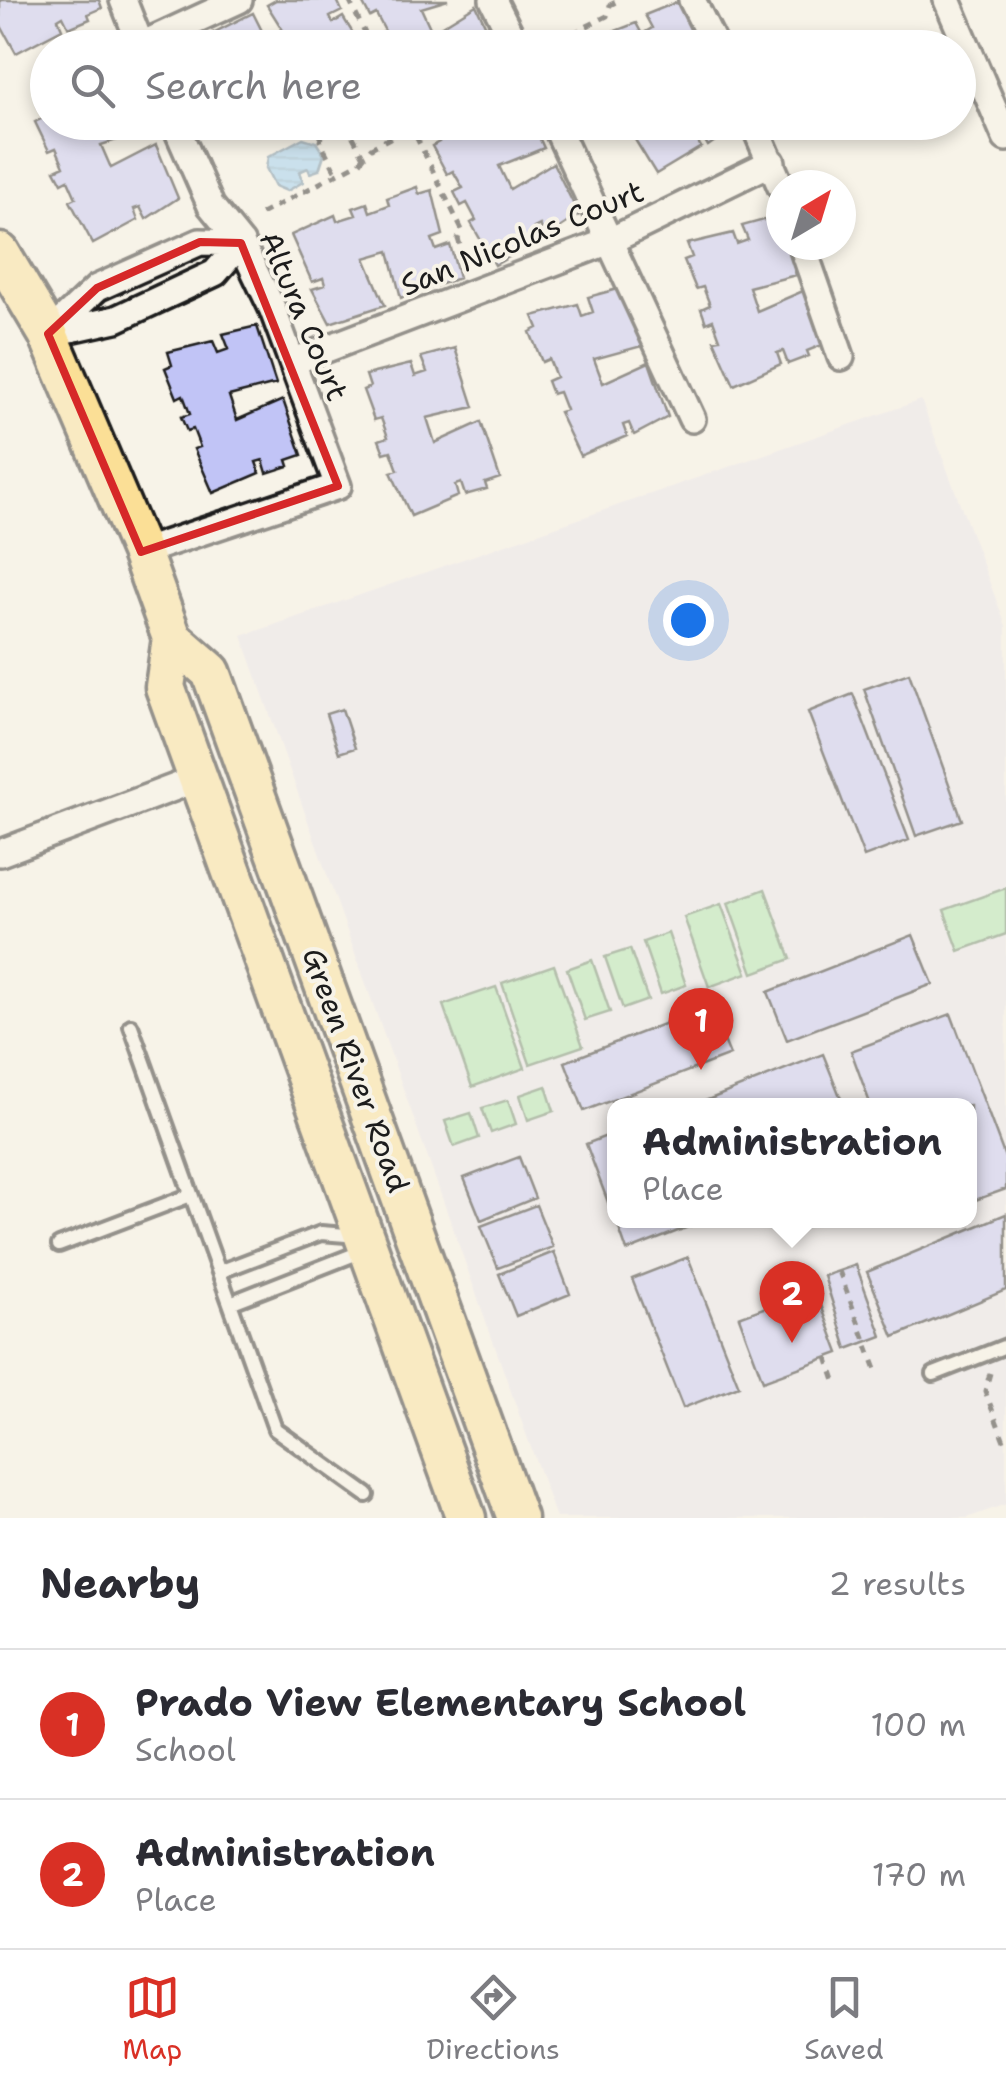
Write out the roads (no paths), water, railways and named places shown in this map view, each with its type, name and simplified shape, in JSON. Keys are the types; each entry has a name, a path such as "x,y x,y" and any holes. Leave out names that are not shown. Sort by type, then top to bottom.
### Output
{"main road":[{"name":"Green River Road","path":"0,253 48,334 142,552 172,638 165,687 466,1518"},
{"name":"Green River Road","path":"172,638 212,672 517,1518"},
{"path":"197,779 271,834"},
{"path":"364,1243 422,1256"}],"street":[{"path":"123,0 135,30"},
{"path":"175,30 239,0"},
{"path":"493,0 508,30"},
{"path":"692,0 707,30"},
{"path":"947,0 960,30"},
{"path":"976,68 1006,138"},
{"name":"Altura Court","path":"142,552 338,486 292,362 241,243 211,206 182,140"},
{"path":"563,140 692,419"},
{"path":"762,140 775,170"},
{"name":"San Nicolas Court","path":"292,362 612,240 772,162"},
{"path":"48,334 97,288 200,242 241,243"},
{"path":"48,334 116,319 215,273 241,243"},
{"path":"807,260 841,357"},
{"path":"0,853 197,779"}],"lane":[{"path":"131,1026 276,1429 368,1495"},
{"path":"59,1245 191,1196"},
{"path":"219,1272 321,1233 364,1243"},
{"path":"230,1304 364,1243"},
{"path":"934,1374 1006,1346"}],"water":[{"path":"299,140 316,142 324,155 319,170 310,173 308,168 299,172 303,182 287,191 275,186 266,168 268,157"}],"place":[{"name":"Prado View Elementary School","path":"701,1070"},
{"name":"Administration","path":"792,1343"}]}
